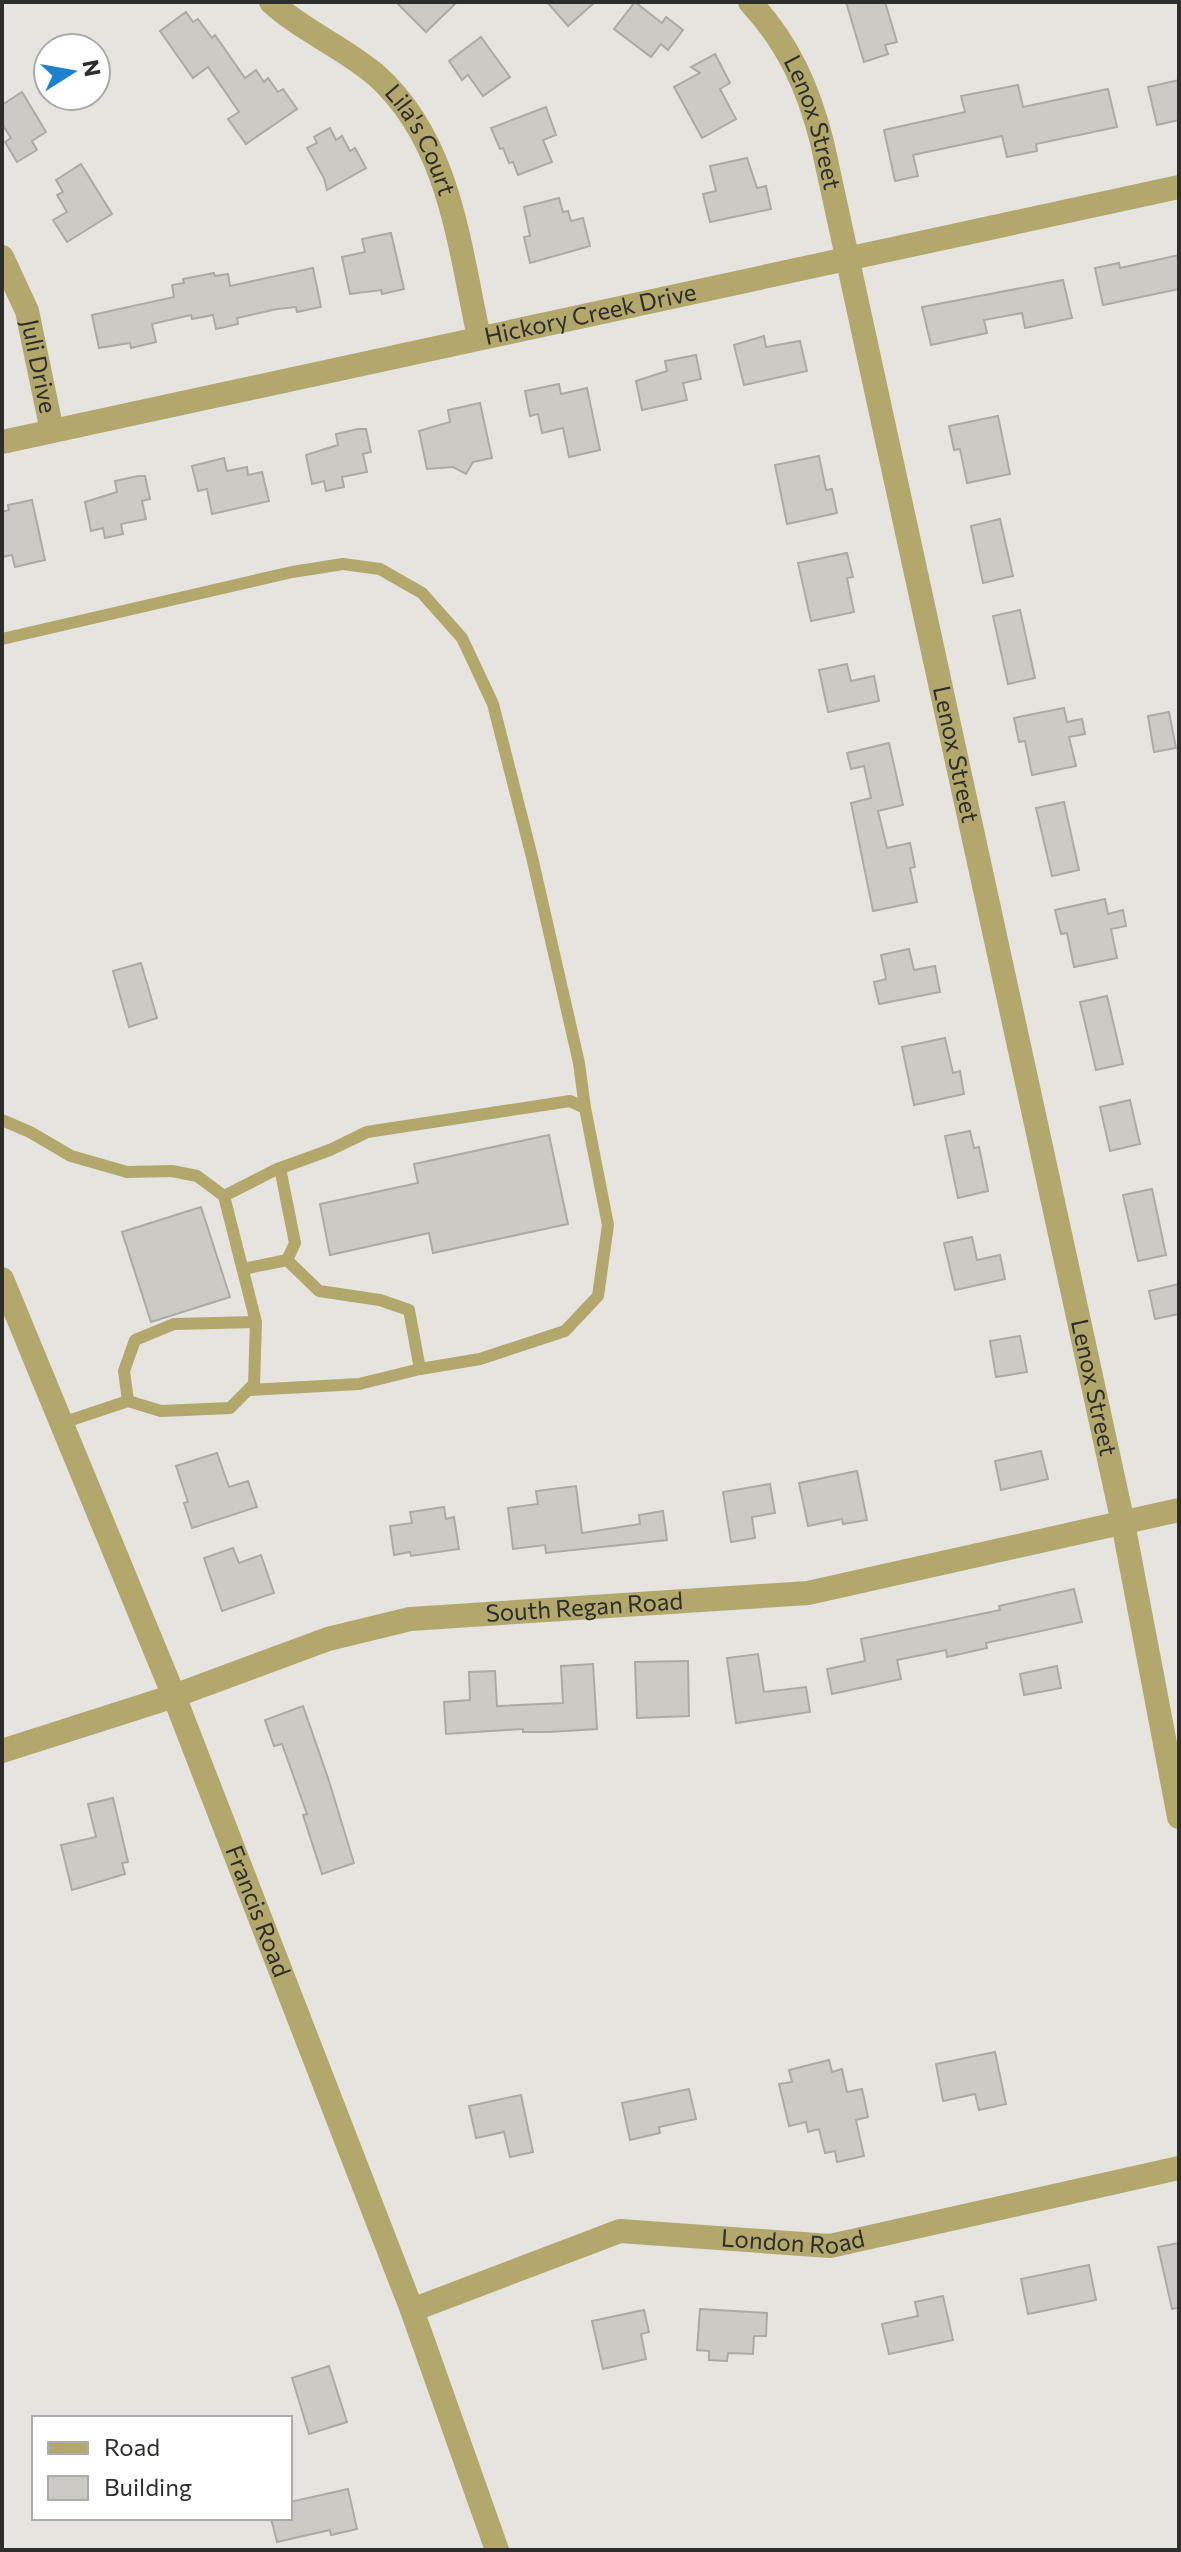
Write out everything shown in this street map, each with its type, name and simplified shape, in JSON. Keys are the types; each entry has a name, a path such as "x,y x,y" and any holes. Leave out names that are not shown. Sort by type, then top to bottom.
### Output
{"street":[{"name":"Lila's Court","path":"271,2 293,22 356,59 378,77 418,126 447,190 479,337"},
{"name":"Lenox Street","path":"750,2 782,40 812,104 1123,1523 1179,1817"},
{"name":"Hickory Creek Drive","path":"2,442 1179,187"},
{"name":"Juli Drive","path":"2,257 27,311 52,431"},
{"name":"Francis Road","path":"2,1279 7,1306 62,1423 174,1696 412,2310 497,2550"},
{"name":"South Regan Road","path":"2,1751 174,1696 328,1639 410,1619 808,1593 1179,1510"},
{"name":"London Road","path":"412,2310 620,2231 830,2246 1179,2168"}],"lane":[{"path":"2,639 279,575 343,564 380,569 422,593 462,638 493,704 536,871 579,1063 608,1225 598,1296 565,1331 480,1359 359,1384 249,1390"},
{"path":"224,1196 280,1168 330,1150 367,1132 570,1101 585,1108"},
{"path":"2,1120 71,1156 127,1172 172,1171 197,1176 224,1196 256,1322 254,1384 230,1408 161,1411 128,1401 62,1423"},
{"path":"280,1168 295,1243 287,1260"},
{"path":"287,1260 319,1291 380,1300 409,1310 420,1369"},
{"path":"243,1269 287,1260"},
{"path":"128,1401 124,1371 135,1340 174,1324 256,1322"}],"building":[{"path":"396,2 457,2 426,32"},
{"path":"547,2 595,2 568,26"},
{"path":"635,2 662,23 666,17 683,30 668,50 661,44 651,57 614,29"},
{"path":"846,2 885,2 897,42 885,45 888,54 864,62"},
{"path":"186,12 193,22 198,19 212,38 215,35 245,78 256,70 264,82 268,78 278,92 283,89 297,109 246,144 228,119 239,112 208,67 193,78 160,31"},
{"path":"481,37 510,77 483,96 468,75 462,80 449,61"},
{"path":"715,54 730,83 720,89 736,119 702,138 674,87 700,73 691,67"},
{"path":"1179,80 1179,120 1157,125 1148,87"},
{"path":"1018,85 1023,107 1108,89 1117,127 1036,144 1037,151 1007,157 1002,136 913,155 918,176 895,181 884,130 965,112 961,96"},
{"path":"22,92 46,132 32,141 37,150 17,162 5,142 11,138 2,124 2,105"},
{"path":"546,107 556,135 543,140 552,162 518,175 513,162 509,163 503,148 500,149 491,128"},
{"path":"330,128 336,140 342,136 350,151 355,148 366,168 327,190 324,178 307,148 317,143 314,137"},
{"path":"747,158 757,188 766,186 771,209 710,222 703,194 716,191 710,166"},
{"path":"81,164 112,214 67,242 53,220 67,212 57,195 63,192 56,180"},
{"path":"559,198 563,212 568,211 571,221 583,218 590,246 530,263 524,237 530,236 524,207"},
{"path":"391,233 404,289 382,294 381,290 350,294 342,257 365,252 362,239"},
{"path":"1179,255 1179,289 1103,305 1095,268 1119,263 1120,268"},
{"path":"313,268 321,307 297,312 296,307 277,309 237,318 238,324 216,329 213,315 192,319 191,315 152,324 156,342 131,348 130,343 99,348 92,315 174,297 172,285 184,283 183,279 214,273 215,276 228,274 230,286"},
{"path":"1063,280 1072,318 1025,328 1022,313 984,320 987,333 931,345 922,307"},
{"path":"764,336 766,347 800,341 807,371 744,385 734,345"},
{"path":"696,355 701,379 683,383 687,400 642,410 636,381 667,371 665,361"},
{"path":"559,384 561,394 587,388 600,450 569,457 563,428 542,433 538,414 530,416 525,391"},
{"path":"480,403 492,458 473,462 466,474 453,467 427,469 419,431 450,422 448,410"},
{"path":"998,416 1010,474 967,483 960,449 954,450 949,426"},
{"path":"366,429 371,452 363,454 367,472 342,477 344,487 326,491 324,481 312,484 306,455 338,445 336,434"},
{"path":"819,456 826,490 832,489 837,513 787,524 775,465"},
{"path":"224,458 227,471 247,467 248,475 262,472 269,501 212,514 207,489 198,491 192,466"},
{"path":"145,476 150,499 142,501 146,519 121,524 123,534 105,538 103,528 91,531 85,502 117,492 115,481"},
{"path":"32,500 45,560 15,567 12,555 2,557 2,512 9,510 8,505"},
{"path":"1000,519 1013,576 983,583 971,526"},
{"path":"847,553 853,577 847,578 854,612 811,621 798,563"},
{"path":"1020,610 1035,678 1008,684 993,616"},
{"path":"847,664 851,681 874,676 879,701 828,712 819,670"},
{"path":"1064,708 1067,722 1082,719 1085,734 1069,737 1076,766 1032,775 1025,741 1019,742 1014,718"},
{"path":"1169,712 1176,748 1154,752 1148,716"},
{"path":"889,743 903,805 878,811 887,848 910,843 915,867 910,868 917,902 873,911 851,803 871,798 864,766 851,769 847,753"},
{"path":"1064,802 1079,870 1052,876 1036,808"},
{"path":"1105,899 1108,914 1123,910 1126,926 1111,929 1117,958 1074,967 1067,933 1061,934 1055,910"},
{"path":"909,949 914,970 935,966 940,992 879,1004 874,982 886,979 881,955"},
{"path":"141,963 157,1018 129,1027 113,971"},
{"path":"1107,996 1123,1064 1096,1070 1080,1002"},
{"path":"945,1038 953,1073 960,1071 964,1094 914,1105 902,1047"},
{"path":"1130,1100 1140,1144 1110,1151 1100,1107"},
{"path":"970,1131 974,1148 979,1147 988,1191 958,1198 945,1136"},
{"path":"549,1135 568,1224 433,1253 429,1233 330,1255 320,1204 418,1183 414,1164"},
{"path":"1152,1189 1166,1255 1138,1261 1123,1195"},
{"path":"201,1207 230,1297 151,1322 122,1232"},
{"path":"972,1237 977,1260 1000,1255 1005,1279 955,1290 944,1243"},
{"path":"1179,1284 1179,1314 1155,1319 1149,1291"},
{"path":"1020,1336 1027,1372 996,1377 990,1341"},
{"path":"1041,1451 1048,1479 1001,1490 995,1461"},
{"path":"217,1453 229,1487 248,1481 257,1507 192,1528 184,1503 188,1502 176,1466"},
{"path":"857,1471 867,1520 843,1524 842,1519 808,1526 799,1483"},
{"path":"770,1484 775,1513 752,1517 755,1538 731,1542 723,1492"},
{"path":"576,1486 582,1533 640,1524 639,1515 663,1511 667,1540 546,1553 545,1545 513,1549 508,1508 538,1504 536,1491"},
{"path":"444,1507 446,1519 454,1517 459,1549 411,1556 410,1552 394,1555 390,1526 412,1523 410,1512"},
{"path":"233,1548 239,1563 261,1555 274,1593 222,1611 204,1558"},
{"path":"1074,1589 1082,1622 986,1643 987,1648 947,1657 946,1650 897,1660 901,1679 832,1694 827,1669 865,1661 861,1639 1000,1610 999,1606"},
{"path":"758,1654 764,1692 806,1687 810,1712 736,1723 727,1658"},
{"path":"688,1661 689,1716 637,1718 635,1662"},
{"path":"593,1664 597,1729 523,1732 523,1729 446,1734 444,1702 470,1700 469,1672 495,1671 497,1706 563,1703 561,1666"},
{"path":"1057,1666 1061,1688 1024,1695 1020,1674"},
{"path":"303,1706 354,1863 322,1874 303,1815 307,1814 282,1744 274,1746 265,1720"},
{"path":"113,1798 128,1862 122,1863 125,1874 72,1890 61,1845 96,1837 88,1804"},
{"path":"995,2052 1006,2104 979,2110 975,2094 943,2101 936,2064"},
{"path":"829,2060 832,2072 842,2069 847,2092 862,2089 868,2117 856,2120 864,2156 837,2162 835,2151 825,2153 819,2129 808,2132 806,2122 789,2126 779,2084 792,2082 789,2070"},
{"path":"689,2089 696,2119 659,2127 660,2133 630,2140 622,2103"},
{"path":"521,2095 533,2152 510,2157 504,2132 476,2138 469,2106"},
{"path":"1179,2243 1179,2308 1172,2309 1158,2247"},
{"path":"1089,2265 1096,2300 1028,2314 1021,2279"},
{"path":"943,2296 953,2340 889,2354 882,2324 918,2316 915,2302"},
{"path":"700,2309 767,2313 766,2336 754,2336 753,2354 728,2353 727,2361 709,2360 709,2351 697,2350"},
{"path":"644,2310 649,2332 641,2334 646,2359 603,2369 592,2321"},
{"path":"329,2366 347,2422 309,2434 292,2378"},
{"path":"348,2489 357,2529 331,2535 330,2530 277,2542 272,2520 292,2520 292,2502"}]}
